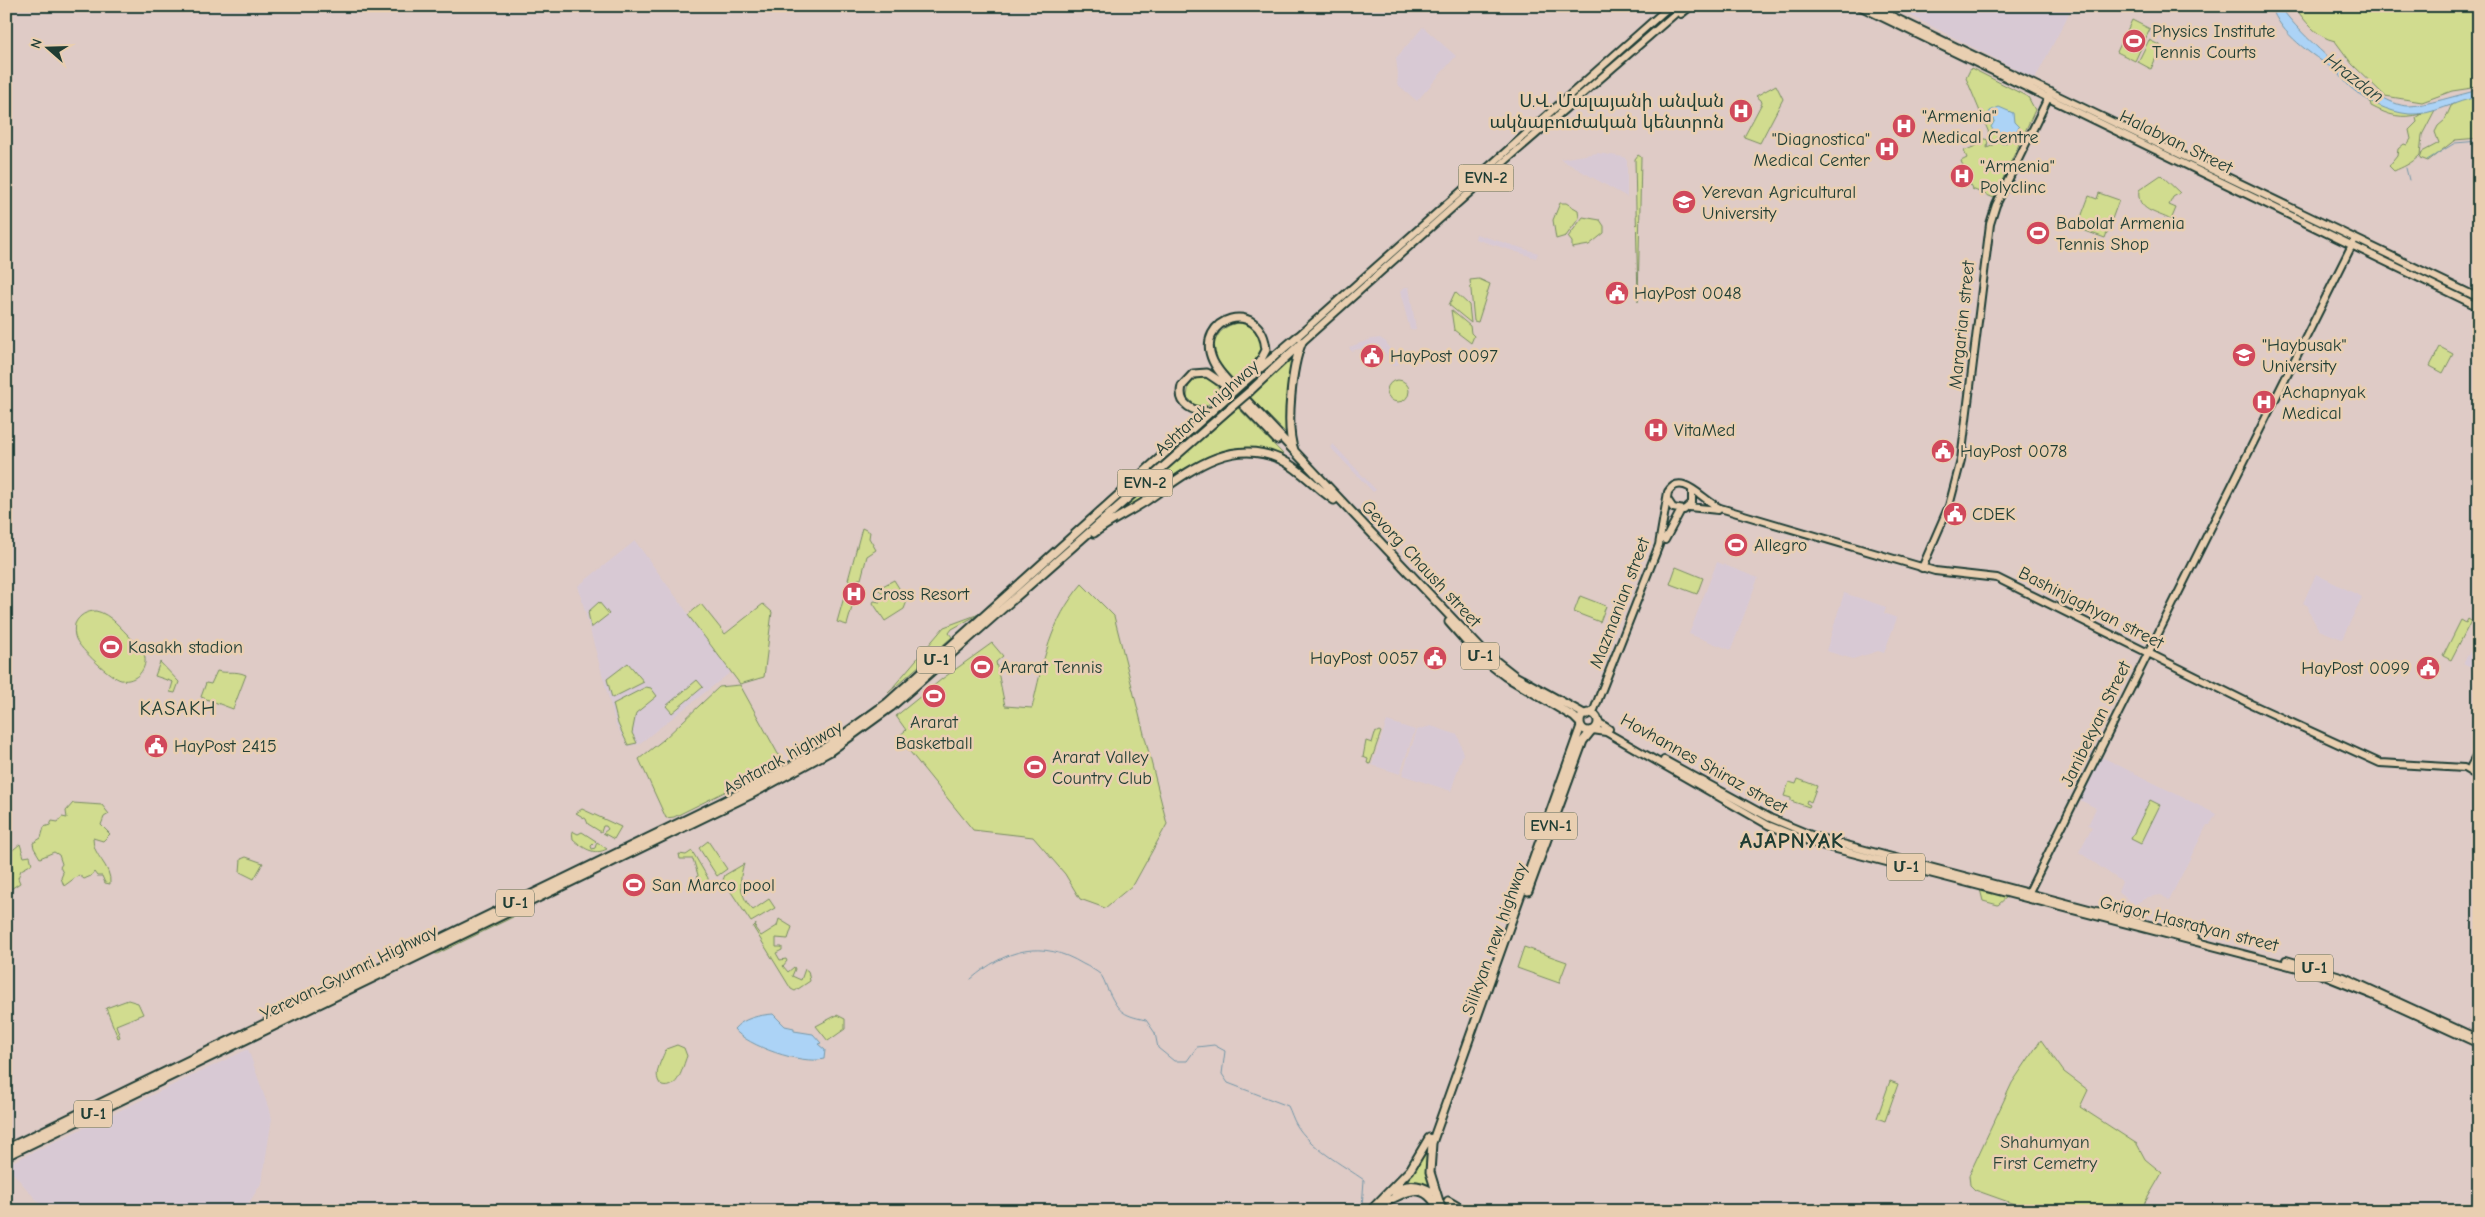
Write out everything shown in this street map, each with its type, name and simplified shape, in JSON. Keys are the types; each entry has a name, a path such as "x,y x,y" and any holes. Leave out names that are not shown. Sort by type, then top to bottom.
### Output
{"highway":[{"name":"Gevorg Chaush street","path":"1253,375 1266,350 1261,329 1250,320 1242,318 1222,322 1213,332 1209,344 1214,363 1295,453 1482,650 1515,676 1597,720"},
{"name":"Ashtarak highway","path":"704,818 799,763 866,719 1007,600 1222,401 1300,340"},
{"name":"Ashtarak highway","path":"1007,600 1061,557 1250,391 1300,340"},
{"path":"1295,453 1290,439 1290,431 1294,365 1300,340"},
{"path":"1211,411 1189,408 1182,398 1182,386 1193,374 1207,373 1222,383 1334,500"},
{"path":"1061,557 1101,528 1203,463 1231,453 1258,453 1280,459 1300,470 1320,491 1334,500"},
{"name":"Gevorg Chaush street","path":"1334,500 1478,655 1505,676 1569,713 1586,731 1592,730"},
{"name":"Silikyan new highway","path":"1446,1211 1433,1163 1435,1146 1581,725 1587,714"},
{"name":"Silikyan new highway","path":"1452,1087 1459,1077 1583,741 1597,720"},
{"name":"Ashtarak highway","path":"695,816 751,792"},
{"name":"Yerevan-Gyumri Highway","path":"6,1149 178,1069 639,846 695,816"},
{"name":"Yerevan-Gyumri Highway","path":"639,846 704,818"},
{"name":"Yerevan-Gyumri Highway","path":"6,1156 178,1069"},
{"path":"1371,1211 1402,1180 1417,1161 1452,1087"},
{"name":"EVN-1","path":"1440,1211 1430,1172 1430,1155 1432,1143 1452,1087"},
{"path":"1371,1211 1403,1186 1418,1185 1432,1192"},
{"path":"1371,1211 1401,1193 1412,1191 1420,1192 1430,1198 1440,1211"},
{"path":"1448,1201 1465,1211"}],"main road":[{"name":"Ashtarak highway","path":"1300,340 1598,75 1670,6"},
{"name":"Ashtarak highway","path":"1598,75 1642,43 1684,6"},
{"path":"1642,43 1691,6"},
{"name":"Halabyan Street","path":"1859,6 2353,242 2479,298"},
{"name":"Halabyan Street","path":"1871,6 2048,95"},
{"name":"Margarian street","path":"1921,567 1949,506 1961,460 1990,224 1996,205 2048,95"},
{"name":"Halabyan Street","path":"2353,242 2479,306"},
{"name":"Janibekyan Street","path":"2028,895 2353,242"},
{"path":"1676,484 1684,484 1692,490 1694,499 1689,506 1681,510 1674,508 1667,499 1669,489 1676,484"},
{"name":"Bashinjaghyan street","path":"1692,490 1720,508 1921,567"},
{"name":"Mazmanian street","path":"1587,714 1594,710 1660,545 1667,499"},
{"name":"Bashinjaghyan street","path":"1689,506 1712,509 1947,574 2004,581 2148,654 2380,763 2469,770"},
{"name":"Mazmanian street","path":"1597,720 1668,530 1681,510"},
{"name":"Hovhannes Shiraz street","path":"1597,720 1726,795 1791,828 1868,852 2028,895"},
{"name":"Hovhannes Shiraz street","path":"1592,730 1606,732 1759,820 1789,834 1852,853 2028,895"},
{"path":"2479,751 2469,770 2479,777"},
{"name":"Grigor Hasratyan street","path":"2028,895 2317,973 2478,1040"}],"shaded area":[{"path":"1892,6 2073,6 2035,79"},
{"path":"1423,27 1456,56 1417,101 1397,84 1396,58"},
{"path":"1597,153 1624,157 1627,161 1627,197 1560,159"},
{"path":"1476,234 1538,253 1536,258 1475,239"},
{"path":"1405,287 1409,287 1416,329 1410,330 1400,291"},
{"path":"1380,338 1386,342 1399,364 1392,366 1388,355 1377,344 1351,351 1349,347 1372,339"},
{"path":"1333,444 1376,490 1373,492 1330,447"},
{"path":"635,541 731,672 639,744 628,746 616,725 578,586"},
{"path":"1717,562 1758,578 1731,650 1689,634"},
{"path":"2316,574 2362,597 2342,639 2319,630 2310,614 2308,606 2303,603"},
{"path":"1844,593 1886,607 1884,613 1897,618 1884,653 1878,651 1853,659 1826,651"},
{"path":"2479,635 2479,672 2463,664"},
{"path":"1387,721 1415,730 1400,774 1372,765"},
{"path":"1431,726 1458,735 1463,754 1451,791 1402,775 1417,730"},
{"path":"2102,757 2216,814 2210,825 2207,825 2169,900 2161,895 2148,897 2135,904 2118,892 2122,882 2079,852 2092,827 2088,825 2096,808 2080,800"},
{"path":"248,1049 272,1118 262,1182 244,1211 46,1211 6,1165"}],"green space":[{"path":"2294,6 2479,6 2479,87 2452,91 2422,102 2385,96 2352,64 2335,41 2317,32 2307,23"},
{"name":"Physics Institute Tennis Courts","path":"2132,20 2150,29 2135,61 2117,52"},
{"path":"2149,40 2161,46 2151,69 2138,62"},
{"path":"1971,68 2028,97 2035,110 1994,198 1972,189 1961,161 1967,158 1964,151 1980,144 1981,138 1988,140 1987,148 1994,145 1966,78"},
{"path":"1776,85 1783,99 1760,143 1744,137 1762,103 1756,96"},
{"path":"2479,97 2479,138 2455,140 2428,161 2420,158 2422,152 2439,143 2435,132 2438,126 2445,120 2451,106 2462,99"},
{"path":"2370,100 2401,112 2435,110 2422,135 2420,155 2404,167 2394,171 2389,166 2397,156 2398,149 2404,144 2407,145 2411,139 2409,130 2417,122 2416,118 2422,114 2402,116 2390,114 2371,106"},
{"path":"1638,155 1641,157 1638,302 1635,159"},
{"path":"2161,175 2180,193 2173,197 2169,205 2176,208 2171,220 2144,207 2139,197 2139,190"},
{"path":"2099,193 2119,200 2105,238 2077,228 2089,196 2097,199"},
{"path":"1560,203 1566,203 1578,210 1579,218 1566,236 1556,239 1553,220"},
{"path":"1583,217 1600,220 1604,226 1604,233 1589,245 1572,248 1572,242 1568,237"},
{"path":"1479,279 1490,284 1478,322 1474,321 1470,280"},
{"path":"1455,292 1469,305 1471,323 1449,305"},
{"path":"1451,310 1470,326 1471,333 1474,336 1471,343 1454,330"},
{"path":"1238,323 1246,325 1257,332 1262,343 1262,349 1255,366 1236,382 1218,361 1214,345 1222,330"},
{"path":"2440,347 2453,354 2443,373 2430,366"},
{"path":"1289,359 1292,361 1286,433 1250,397"},
{"path":"1199,377 1210,379 1223,393 1205,407 1196,406 1187,397 1189,384"},
{"path":"1394,380 1402,380 1409,387 1409,395 1402,402 1394,402 1387,395 1387,387"},
{"path":"1238,408 1286,457 1244,448 1223,451 1192,464 1121,512 1119,510"},
{"path":"862,528 870,532 869,538 876,550 867,556 861,579 858,579 857,583 848,580"},
{"path":"1676,567 1703,578 1697,594 1670,584"},
{"path":"894,580 907,601 904,609 885,621 873,603 874,601 880,602 882,592 877,589"},
{"name":"Ararat Valley Country Club","path":"1082,584 1114,616 1167,824 1134,884 1105,908 1080,899 1065,874 1033,837 973,830 898,737 906,730 896,716 942,679 992,643 1003,656 996,662 1005,706 1032,708 1044,658 1055,627 1071,598"},
{"path":"1580,596 1606,606 1600,622 1574,612"},
{"path":"844,597 854,600 847,625 837,622"},
{"path":"599,602 609,614 591,628 588,612"},
{"path":"701,604 725,634 763,604 772,612 764,677 740,684 688,615"},
{"name":"Kasakh stadion","path":"96,611 111,619 143,652 145,664 136,677 126,680 116,678 96,662 79,644 75,636 75,624 84,614"},
{"path":"979,614 952,629 949,633 952,637 888,693 944,627"},
{"path":"2468,619 2471,621 2451,660 2443,656 2461,620 2466,623"},
{"path":"160,662 179,682 175,693 170,692 173,682 155,676"},
{"path":"628,663 644,682 612,698 607,679"},
{"path":"217,671 246,675 233,709 201,697 206,683 211,684"},
{"path":"697,680 703,687 672,713 666,706"},
{"path":"740,685 783,763 674,817 666,818 639,759 663,740 719,687"},
{"path":"646,687 651,688 657,696 636,713 632,733 637,743 628,745 618,724 613,704"},
{"path":"1381,732 1370,764 1367,763 1368,759 1363,757 1366,741 1372,743 1375,733"},
{"path":"1798,779 1817,786 1811,802 1807,800 1806,803 1810,805 1809,807 1791,801 1791,798 1784,796 1789,782 1796,784"},
{"path":"2150,800 2160,805 2141,844 2131,839"},
{"path":"73,803 102,805 109,814 104,817 101,825 110,834 103,841 93,838 96,850 108,871 110,884 105,883 102,876 97,876 94,872 91,876 84,879 79,875 64,886 61,878 63,873 60,867 62,864 59,855 54,852 40,858 34,848 33,843 41,838 44,827 50,825 52,821 58,822 62,817 67,818 66,811"},
{"path":"582,809 621,827 614,839 603,833 608,829 606,826 603,826 601,832 576,813"},
{"path":"572,831 578,834 582,832 596,841 591,846 592,849 595,848 597,842 607,849 598,852 585,848 573,839"},
{"path":"708,841 727,869 717,876 699,848"},
{"path":"20,844 24,857 30,856 32,864 21,870 18,878 20,883 6,892 6,877 13,868 6,860 8,854"},
{"path":"692,851 708,878 708,882 697,888 698,875 693,859 680,859 679,854 686,855"},
{"path":"246,857 263,863 254,879 240,872 241,859"},
{"path":"744,864 741,888 745,900 753,910 769,899 775,908 751,922 723,880 725,875"},
{"path":"1980,889 2008,896 1998,905 1983,901"},
{"path":"514,912 516,914 513,917 437,954 432,953"},
{"path":"779,919 792,927 788,939 776,938 776,947 782,947 782,950 776,953 780,960 786,959 787,961 783,966 788,972 794,967 792,976 801,980 805,969 808,971 810,981 795,991 791,989 753,927 756,924 755,928 761,936 777,926"},
{"path":"1524,947 1567,962 1559,983 1517,968"},
{"path":"128,1000 138,1003 143,1014 116,1025 120,1037 118,1038 106,1008"},
{"path":"837,1015 845,1019 845,1029 828,1041 816,1026"},
{"name":"Shahumyan First Cemetry","path":"2041,1040 2064,1072 2088,1090 2080,1107 2137,1144 2145,1159 2162,1173 2140,1211 2034,1211 1975,1190 1970,1185 1969,1175 2012,1083"},
{"path":"677,1045 684,1048 687,1056 676,1081 672,1085 662,1086 657,1078 660,1063 666,1049"},
{"path":"1890,1081 1898,1084 1885,1121 1877,1118"},
{"path":"1427,1147 1427,1170 1431,1188 1415,1182 1399,1186"}],"water":[{"name":"Hrazdan","path":"2271,6 2280,6 2303,33 2338,66 2377,94 2394,103 2408,106 2415,105 2479,90 2479,97 2418,114 2401,113 2378,105 2356,92 2335,70 2289,35"},
{"path":"1999,107 2013,113 2014,122 2019,127 2011,140 2003,144 1996,140 1999,131 1994,131 1991,127 1995,120 1987,117 1990,111"},
{"path":"773,1014 785,1026 794,1028 794,1031 813,1034 821,1043 818,1044 825,1050 824,1059 802,1059 776,1053 750,1042 734,1029 742,1022 757,1016"}],"waterway":[{"path":"2427,160 2455,143 2479,141"},
{"path":"2406,168 2409,180"},
{"path":"971,979 998,960 1011,954 1025,951 1039,950 1068,956 1092,969 1101,975 1114,1002 1121,1011 1146,1020 1155,1033 1158,1048 1174,1061 1187,1061 1197,1047 1214,1045 1225,1051 1222,1074 1228,1083 1288,1106 1296,1124 1309,1140 1327,1155 1364,1180 1362,1207"}],"place":[{"name":"Physics Institute Tennis Courts","path":"2134,41"},
{"name":"Ս.Վ. Մալայանի անվան ակնաբուժական կենտրոն","path":"1741,111"},
{"name":"\"Armenia\" Medical Centre","path":"1904,126"},
{"name":"\"Diagnostica\" Medical Center","path":"1887,149"},
{"name":"\"Armenia\" Polyclinc","path":"1962,176"},
{"name":"Yerevan Agricultural University","path":"1684,202"},
{"name":"Babolat Armenia Tennis Shop","path":"2038,233"},
{"name":"HayPost 0048","path":"1617,293"},
{"name":"\"Haybusak\" University","path":"2244,355"},
{"name":"HayPost 0097","path":"1372,356"},
{"name":"Achapnyak Medical","path":"2264,402"},
{"name":"VitaMed","path":"1656,430"},
{"name":"HayPost 0078","path":"1943,451"},
{"name":"CDEK","path":"1955,514"},
{"name":"Allegro","path":"1736,545"},
{"name":"Cross Resort","path":"854,594"},
{"name":"Kasakh stadion","path":"111,647"},
{"name":"HayPost 0057","path":"1435,658"},
{"name":"Ararat Tennis","path":"982,667"},
{"name":"HayPost 0099","path":"2428,668"},
{"name":"Ararat Basketball","path":"934,696"},
{"name":"HayPost 2415","path":"156,746"},
{"name":"Ararat Valley Country Club","path":"1035,767"},
{"name":"San Marco pool","path":"634,885"}],"district":[{"name":"KASAKH","path":"178,708"},
{"name":"AJAPNYAK","path":"1792,841"}]}
